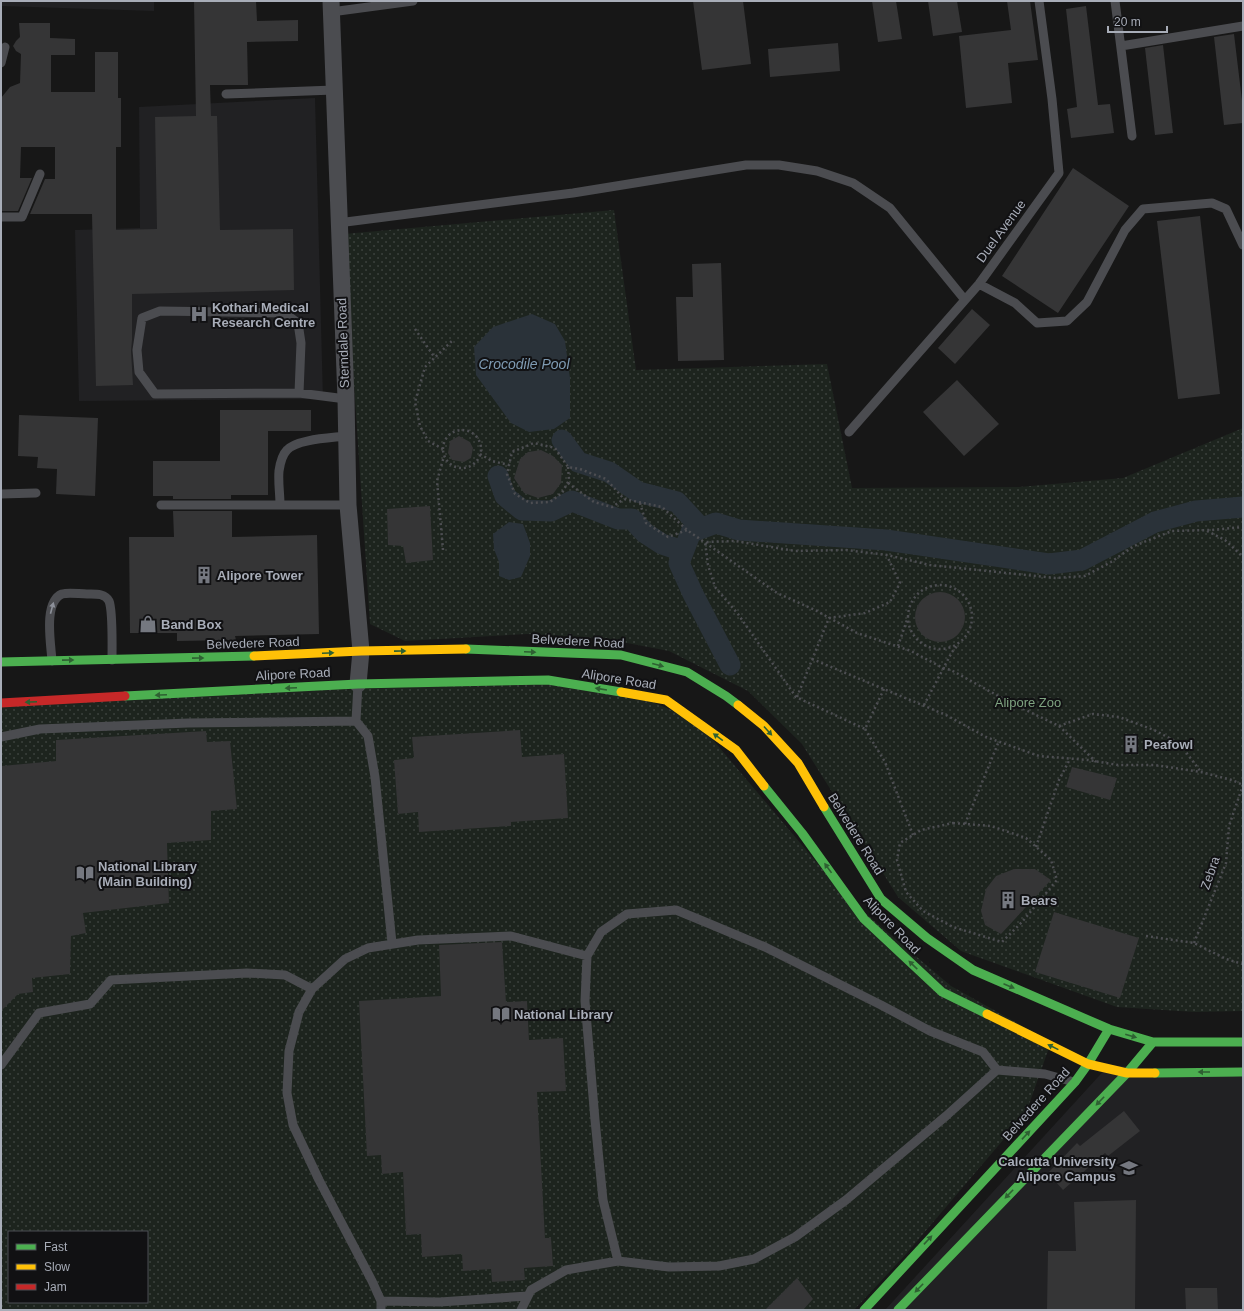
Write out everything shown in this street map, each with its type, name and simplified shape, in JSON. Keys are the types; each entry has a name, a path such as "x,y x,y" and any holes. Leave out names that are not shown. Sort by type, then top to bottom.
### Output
{"main road":[{"name":"Belvedere Road","path":"1,662 202,658 475,649 621,655 687,672 726,696 764,726 798,764 881,899 927,938 973,970 1109,1029 1153,1042 1243,1042"},
{"name":"Alipore Road","path":"1,703 358,684 548,680 666,700 736,750 802,833 864,919 942,992 1088,1064"},
{"path":"1088,1064 1109,1029"},
{"path":"898,1310 1127,1073 1153,1042"},
{"name":"Belvedere Road","path":"864,1310 1075,1082 1088,1064 1127,1073 1243,1072"}],"street":[{"name":"Sterndale Road","path":"331,6 338,223 346,399 348,505 361,652 358,684"}],"lane":[{"path":"331,6 413,1"},
{"name":"Duel Avenue","path":"849,432 979,284 1059,173 1052,98 1040,1"},
{"path":"1115,1 1132,136"},
{"path":"1121,46 1243,26"},
{"path":"1,63 5,47"},
{"path":"226,94 334,90"},
{"path":"338,223 573,193 746,165 779,165 817,171 853,183 890,208 965,300"},
{"path":"1,216 22,217 40,174"},
{"path":"979,284 1015,303 1037,323 1067,321 1087,302 1125,230 1143,209 1212,203 1226,209 1243,245"},
{"path":"299,393 301,343 298,323 284,313 160,311 142,318 137,350 139,372 155,394 299,393 346,399"},
{"path":"280,505 279,471 286,451 293,445 303,442 346,436"},
{"path":"1,494 36,492"},
{"path":"161,504 348,505"},
{"path":"52,661 50,622 51,609 58,597 64,594 74,593 101,594 107,598 109,602 112,660"},
{"path":"358,684 356,721 368,736 375,776 392,943"},
{"path":"1,736 40,729 188,723 356,721"},
{"path":"618,1261 603,1200 585,1001 587,956 601,932 627,914 676,910 765,947 930,1031 983,1052 997,1070"},
{"path":"528,1296 381,1306 372,1281 319,1180 293,1125 287,1093 289,1051 299,1012 312,989 345,959 368,948 418,940 511,936 587,956"},
{"path":"1,1065 39,1013 90,1004 111,980 246,973 285,975 312,989"},
{"path":"521,1310 531,1290 566,1270 618,1261 669,1267 719,1266 754,1260 795,1237 846,1200 946,1116 997,1070 1045,1074 1075,1082"}],"path":[{"path":"415,329 435,358"},
{"path":"443,449 428,441 420,426 415,402 425,367 453,340"},
{"path":"443,550 438,481 444,456 443,449 445,441 453,433 467,431 473,434 481,446 478,460 473,465 466,468 454,466 444,456"},
{"path":"534,443 555,448 568,467 569,480 562,493 550,502 530,503 515,494 506,474 509,465 512,452 534,443"},
{"path":"480,454 492,461 509,465"},
{"path":"568,467 580,469 606,479 624,499 640,504 662,507 687,530 777,593 857,633 898,646 943,668 951,670 1011,703 1059,726 1096,762"},
{"path":"568,483 594,502 612,507 624,499"},
{"path":"640,504 646,523 668,537 687,530"},
{"path":"705,542 735,541 796,551 846,550 887,555 930,566 1055,578 1085,576 1111,562 1134,546 1172,531 1243,527"},
{"path":"1205,530 1225,540 1243,557"},
{"path":"705,542 708,565 715,587 738,614 796,697 865,729 885,762 913,835"},
{"path":"829,618 865,613 890,602 900,583 887,555"},
{"path":"898,646 908,620 910,604 921,590 930,586 941,584 957,589 963,594 969,603 972,612 972,623 970,630 952,652 924,705"},
{"path":"796,697 829,618"},
{"path":"908,620 910,631 922,645 941,650 959,643"},
{"path":"812,659 924,705 946,715 986,737 1039,756 1118,765 1154,766 1201,772 1232,780 1243,785"},
{"path":"865,729 884,689"},
{"path":"1059,726 1093,714 1119,717 1154,730 1179,743 1201,772"},
{"path":"965,824 999,741"},
{"path":"1036,847 1059,780 1070,759"},
{"name":"Zebra","path":"1194,943 1226,863 1229,826 1243,785"},
{"path":"953,823 965,824 990,826 1026,838 1051,860 1057,880 1022,922 1002,942 952,927 923,911 906,892 897,860 900,842 921,830 953,823"},
{"path":"1146,936 1194,943 1226,959 1243,964"}],"shaded area":[{"path":"1,1 154,1 154,11 1,6"},
{"name":"Kothari Medical Research Centre","path":"315,98 323,399 79,401 75,230 140,228 139,107"},
{"name":"Calcutta University Alipore Campus","path":"1109,1065 1243,1077 1243,1310 885,1310"}],"green space":[{"name":"Alipore Zoo","path":"614,210 636,370 827,364 852,488 1019,487 1123,478 1243,428 1243,1011 1195,1012 1117,1007 961,951 898,897 802,744 748,691 669,651 601,638 527,634 405,641 370,624 344,234"},
{"name":"National Library","path":"543,683 643,698 697,721 845,896 951,986 1051,1042 1026,1113 906,1254 854,1310 1,1310 1,701"}],"water":[{"name":"Crocodile Pool","path":"532,314 555,324 565,341 570,378 570,418 554,429 529,432 511,423 476,375 474,347 493,327"},
{"path":"509,522 523,524 530,543 530,556 521,577 509,580 499,576 499,562 494,549 493,534"}],"building":[{"path":"194,1 256,1 257,21 298,20 298,41 247,42 248,85 210,85 211,116 217,116 220,230 293,229 294,290 132,294 131,351 133,385 96,386 92,214 30,214 45,179 55,179 55,147 21,147 20,178 32,178 18,211 1,211 1,98 10,87 20,83 21,54 16,51 13,46 20,37 19,23 50,23 50,38 75,39 75,55 51,55 51,92 95,92 95,52 118,52 118,98 121,98 121,147 116,147 116,230 157,229 155,117 196,116"},
{"path":"693,1 743,1 751,64 702,70"},
{"path":"872,1 896,1 902,39 878,42"},
{"path":"928,1 957,1 962,32 933,36"},
{"path":"1007,1 1030,1 1038,60 1008,63 1012,103 966,108 959,36 1011,30"},
{"path":"1086,6 1098,105 1110,104 1114,133 1071,138 1067,109 1077,107 1066,9"},
{"path":"1234,34 1243,109 1243,123 1224,125 1214,37"},
{"path":"838,43 840,71 770,77 768,49"},
{"path":"1163,45 1173,133 1155,135 1145,48"},
{"path":"1073,168 1129,206 1058,313 1002,276"},
{"path":"1200,216 1220,394 1178,399 1157,221"},
{"path":"721,263 724,360 678,361 676,297 693,297 692,264"},
{"path":"972,309 990,325 955,364 938,348"},
{"path":"957,380 999,424 964,456 923,412"},
{"path":"220,410 311,410 311,431 268,431 268,495 231,495 231,499 173,499 173,496 153,496 153,461 220,461"},
{"path":"19,415 98,418 95,496 56,494 57,469 37,468 38,457 18,456"},
{"path":"459,436 470,442 473,448 471,458 464,462 452,460 448,453 450,441"},
{"path":"541,450 553,456 562,465 561,483 553,494 538,498 524,493 514,478 520,459 528,452"},
{"path":"430,506 433,560 406,563 403,546 388,545 387,509"},
{"path":"173,511 232,511 232,537 317,535 319,634 235,636 236,640 177,641 177,633 130,633 129,537 174,537"},
{"path":"940,592 949,594 960,603 965,617 963,626 954,637 940,642 931,640 920,631 915,617 917,608 926,597"},
{"path":"520,730 522,757 564,754 568,818 511,822 511,826 419,832 418,812 398,814 394,760 414,758 412,737"},
{"name":"National Library (Main Building)","path":"206,731 207,742 230,741 237,809 211,811 211,840 167,843 169,903 83,913 86,933 71,936 70,974 32,978 33,992 18,994 1,1011 1,766 56,761 56,740"},
{"path":"1072,767 1117,778 1110,800 1066,787"},
{"name":"Bears","path":"1014,869 1035,869 1051,880 1001,934 985,925 981,911 986,889 996,876"},
{"path":"1054,912 1139,938 1120,998 1035,972"},
{"path":"502,942 506,1002 527,1001 529,1040 563,1038 566,1091 537,1092 545,1238 551,1238 553,1266 524,1268 525,1280 492,1282 491,1269 463,1271 462,1254 422,1257 421,1234 406,1235 403,1172 382,1174 381,1155 367,1156 359,1001 441,996 439,945"},
{"path":"1124,1111 1140,1131 1108,1156 1105,1153 1063,1190 1048,1173 1077,1143 1080,1146"},
{"path":"1136,1200 1135,1310 1047,1310 1048,1251 1076,1251 1074,1202"},
{"path":"797,1278 813,1299 803,1310 765,1310"},
{"path":"1185,1288 1217,1288 1218,1310 1186,1310"}],"waterway":[{"path":"562,440 578,462 609,472 638,492 677,502 701,528"},
{"path":"498,476 505,496 522,510 551,511 572,501 618,519 632,519 645,533 662,544 683,551"},
{"path":"730,665 693,594 679,563 691,532 716,523 739,530 886,540 1049,564 1082,560 1155,522 1196,511 1243,507"}],"traffic: fast":[{"path":"466,649 621,655 687,672 738,705"},
{"path":"1,662 254,656"},
{"path":"125,696 358,684 548,680 621,692"},
{"path":"764,786 802,833 864,919 942,992 987,1014"},
{"path":"824,807 881,899 927,938 973,970 1109,1029 1153,1042 1243,1042"},
{"path":"864,1310 1075,1082 1088,1064 1109,1029"},
{"path":"898,1310 1127,1073 1153,1042"},
{"path":"1155,1073 1243,1072"}],"traffic: slow":[{"path":"254,656 361,651 466,649"},
{"path":"621,692 666,700 736,750 764,786"},
{"path":"738,705 764,726 798,763 824,807"},
{"path":"987,1014 1088,1064 1127,1073 1155,1073"}],"traffic: jam":[{"path":"1,703 125,696"}],"place":[{"name":"Kothari Medical Research Centre","path":"199,314"},
{"name":"Alipore Tower","path":"204,575"},
{"name":"Band Box","path":"148,624"},
{"name":"Peafowl","path":"1131,744"},
{"name":"National Library (Main Building)","path":"85,873"},
{"name":"Bears","path":"1008,900"},
{"name":"National Library","path":"501,1014"},
{"name":"Calcutta University Alipore Campus","path":"1129,1168"}]}
